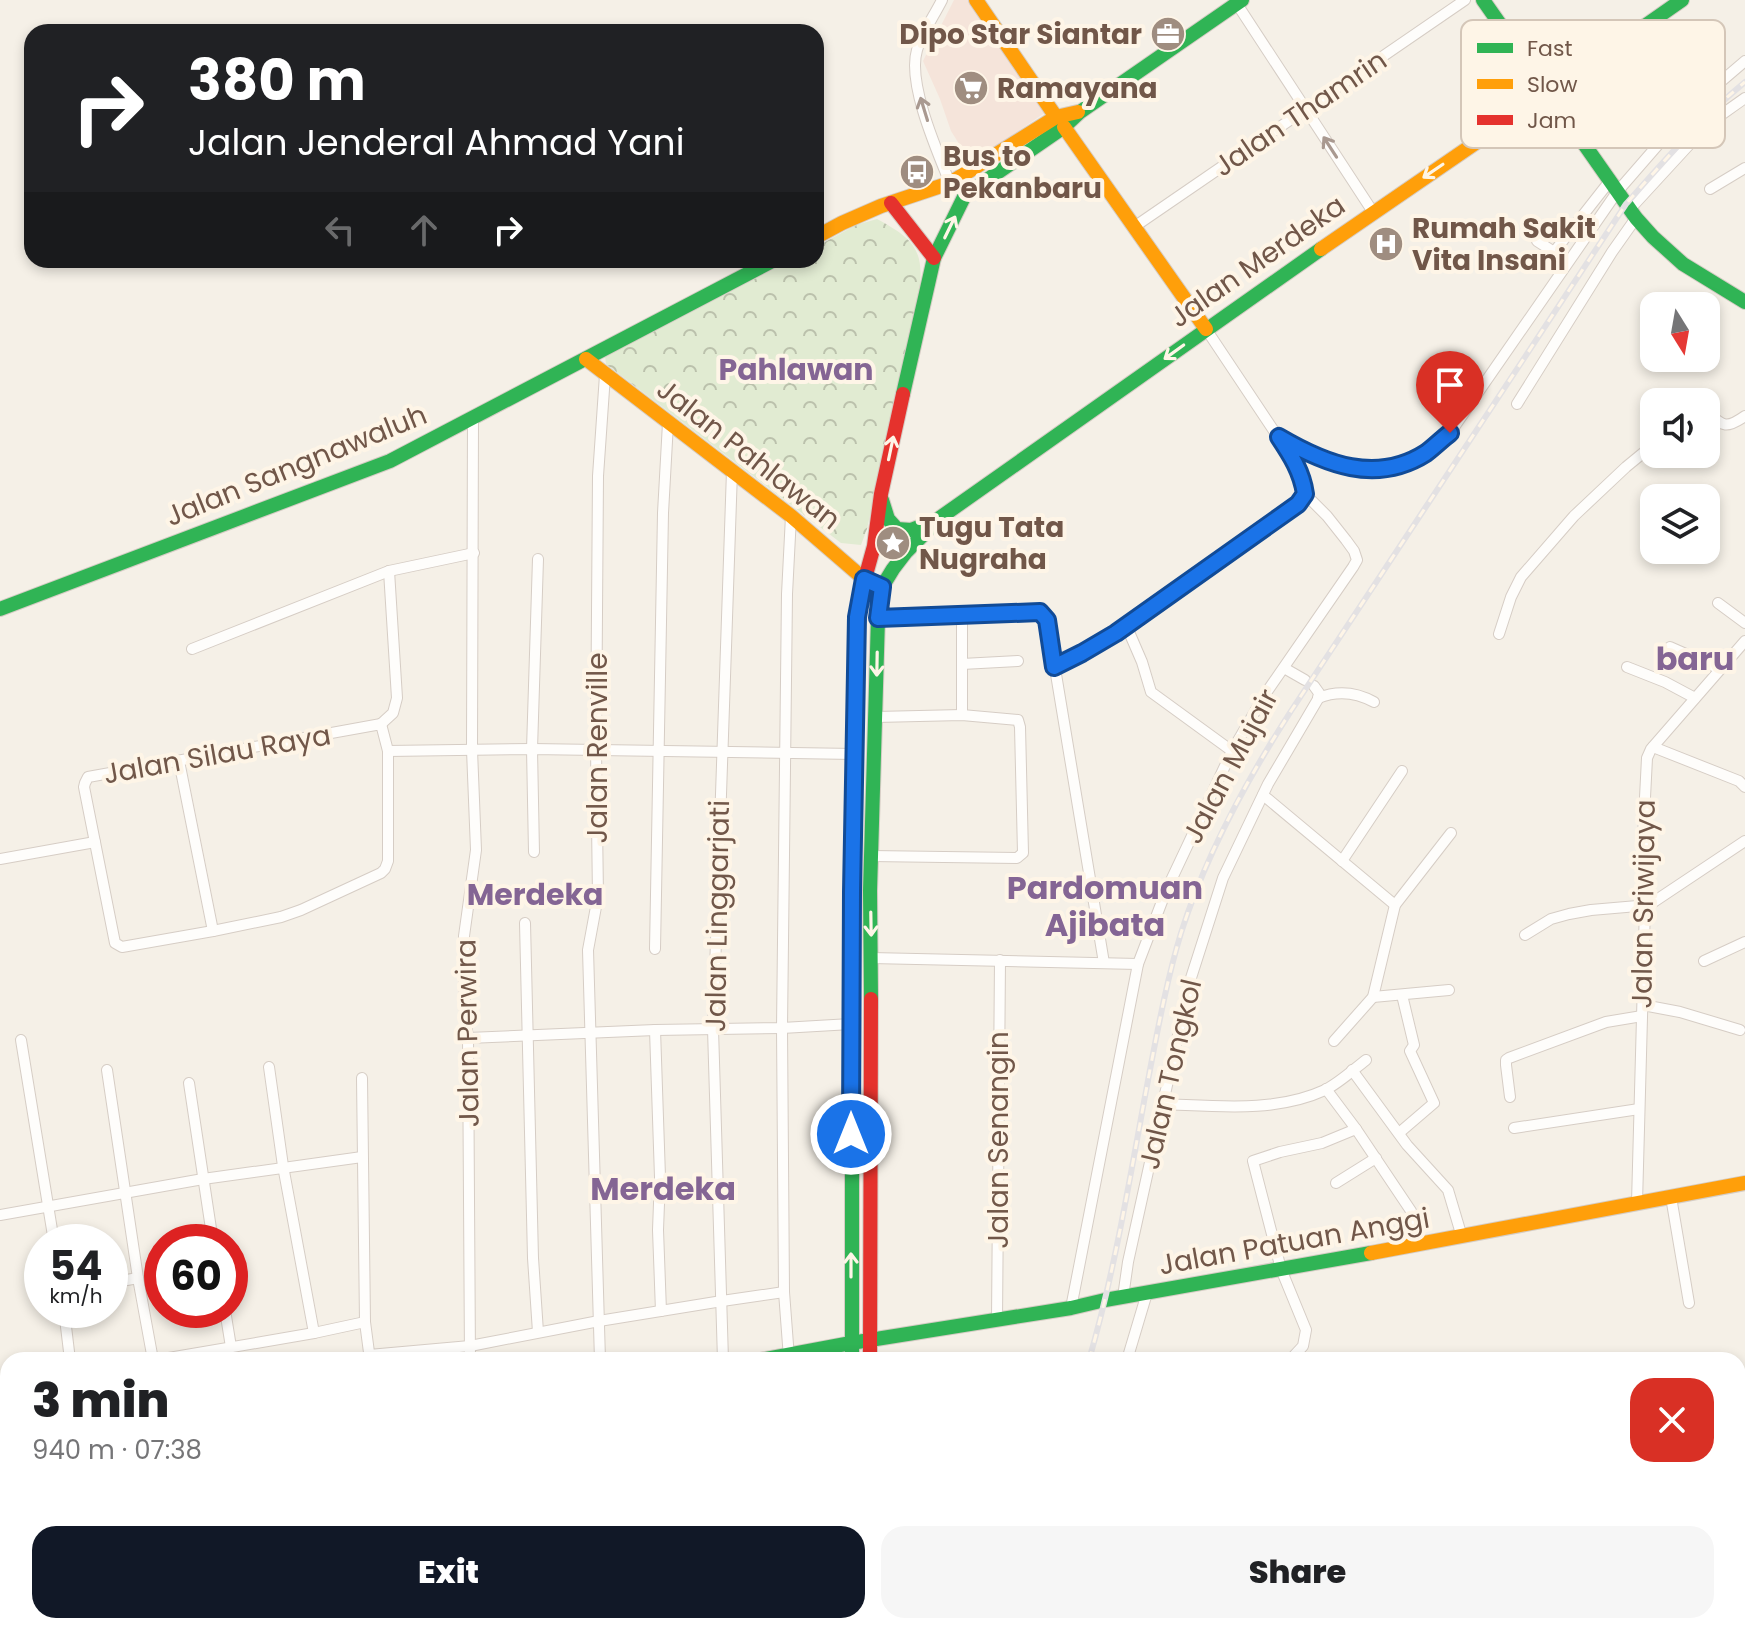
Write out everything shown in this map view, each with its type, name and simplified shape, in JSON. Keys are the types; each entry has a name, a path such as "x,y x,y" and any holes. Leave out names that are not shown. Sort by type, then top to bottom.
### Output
{"main road":[{"path":"976,0 1206,329"},
{"path":"1483,0 1497,20"},
{"name":"Jalan Merdeka","path":"1653,20 1682,0"},
{"path":"824,233 891,203 950,183 1080,112 1240,2"},
{"path":"852,1352 851,1024 857,617 934,258 965,195 1060,122"},
{"name":"Jalan Merdeka","path":"882,587 906,552 941,517 1468,148"},
{"path":"1586,148 1653,237 1683,264 1745,302"},
{"path":"891,203 934,258"},
{"name":"Jalan Sangnawaluh","path":"0,609 390,461 759,268"},
{"name":"Jalan Pahlawan","path":"586,359 791,516 864,579 882,587"},
{"path":"881,494 885,514 890,524 898,529 909,532 941,517"},
{"path":"870,1352 870,891 878,618 882,587"},
{"path":"855,748 875,743"},
{"path":"852,892 870,891"},
{"path":"851,1042 872,1042"},
{"path":"851,1183 872,1184"},
{"name":"Jalan Patuan Anggi","path":"811,1352 1414,1246 1745,1183"}],"street":[{"path":"942,0 917,50 914,68 933,141 950,183"},
{"name":"Jalan Thamrin","path":"1134,227 1465,0"},
{"path":"1240,2 1373,212"},
{"path":"1725,78 1745,61"},
{"path":"1725,112 1745,98"},
{"path":"1537,241 1554,253 1651,148"},
{"path":"1517,404 1633,213 1690,148"},
{"path":"1710,189 1745,168"},
{"path":"1279,437 1310,455 1339,465 1368,470 1394,467 1425,454 1450,433 1613,187"},
{"name":"Jalan Mujair","path":"1071,1308 1138,964 1166,891 1232,751 1264,696 1357,560 1337,528 1305,494 1296,464 1206,329"},
{"name":"Jalan Renville","path":"600,1352 588,950 598,896 598,476 605,375"},
{"path":"1720,423 1733,425 1745,416"},
{"name":"Jalan Perwira","path":"470,1352 468,1038 464,936 476,850 472,750 473,418"},
{"path":"655,949 663,513 668,423"},
{"path":"1499,634 1521,577 1574,516 1640,456"},
{"name":"Jalan Linggarjati","path":"723,1352 713,1029 732,471"},
{"path":"1054,667 1126,625 1298,504 1305,494"},
{"path":"789,1352 784,1292 782,1028 787,594 791,516"},
{"path":"192,649 389,571 474,553"},
{"path":"534,852 532,749 538,559"},
{"path":"179,761 213,931 281,917 381,873 388,861 388,751 381,724 393,713 397,698 389,571"},
{"path":"1718,603 1745,623"},
{"path":"878,618 1040,612 1047,620 1104,963"},
{"path":"962,614 962,715"},
{"path":"1126,625 1152,693 1232,751"},
{"name":"Jalan Sriwijaya","path":"1637,1203 1645,906 1643,837 1648,753 1745,641"},
{"path":"1670,647 1720,669"},
{"path":"962,664 1018,661"},
{"path":"1627,667 1695,698"},
{"path":"1284,668 1309,683 1319,693 1318,698 1351,693 1374,702"},
{"name":"Jalan Tongkol","path":"1123,1297 1190,981 1223,878 1263,795 1318,698"},
{"path":"871,856 1017,858 1022,855 1020,723 1015,719 962,715 876,717"},
{"name":"Jalan Silau Raya","path":"213,931 122,947 115,943 84,787 88,777 381,724"},
{"path":"1653,747 1735,779 1745,787"},
{"path":"388,751 596,749 785,754 855,748"},
{"path":"1342,861 1402,771"},
{"path":"1263,795 1395,905"},
{"path":"1334,1041 1373,997 1395,905 1451,833"},
{"path":"1525,935 1551,919 1569,914 1653,904 1745,841"},
{"path":"0,859 95,842"},
{"path":"525,923 533,1258 538,1332"},
{"path":"1704,961 1745,942"},
{"path":"871,958 1138,964"},
{"name":"Jalan Senangin","path":"997,1320 1000,960"},
{"path":"1373,997 1449,990"},
{"path":"1399,1133 1434,1104 1410,1051 1414,1045 1402,995"},
{"path":"1510,1097 1505,1061 1509,1058 1642,1010 1680,1012 1740,1030"},
{"path":"468,1038 851,1024"},
{"path":"655,1030 661,1311"},
{"path":"21,1040 51,1224"},
{"path":"1163,1104 1242,1107 1289,1101 1326,1089 1366,1060"},
{"path":"269,1067 283,1166 314,1333"},
{"path":"107,1070 138,1278 153,1352"},
{"path":"1352,1070 1420,1160 1448,1190 1462,1237"},
{"path":"362,1078 365,1322 368,1352"},
{"path":"189,1083 210,1224"},
{"path":"1326,1089 1411,1211 1414,1246"},
{"path":"1514,1128 1639,1109"},
{"path":"1297,1352 1303,1346 1306,1330 1281,1269 1253,1161 1322,1143 1356,1129"},
{"path":"0,1215 283,1166 362,1157"},
{"path":"1336,1183 1376,1158"},
{"path":"1671,1197 1689,1303"},
{"path":"128,1280 138,1278"},
{"path":"420,1352 784,1292"},
{"path":"1129,1352 1147,1293"},
{"path":"202,1352 365,1322"},
{"path":"66,1328 69,1352"},
{"path":"228,1328 231,1347"}],"shaded area":[{"path":"954,0 973,0 1046,112 971,163 951,131 923,61"}],"green space":[{"path":"877,219 900,233 914,247 920,266 919,293 861,545 841,543 606,364 605,356 776,268 824,268 824,243 856,225"}],"railway":[{"path":"1725,100 1745,82"},
{"path":"1091,1352 1115,1254 1171,968 1202,875 1228,819 1291,711 1626,204 1676,148"}],"traffic: fast":[{"path":"903,394 934,258 965,195 1242,0"},
{"path":"1483,0 1497,20"},
{"path":"1653,20 1682,0"},
{"path":"1587,148 1653,237 1683,264 1745,302"},
{"path":"871,999 870,891 878,618 882,587 906,552 941,517 1321,249"},
{"path":"0,609 390,461 759,268"},
{"path":"882,500 888,519 897,529 911,530 929,523"},
{"path":"852,1352 855,721"},
{"path":"803,1352 1071,1308 1371,1253"}],"traffic: slow":[{"path":"976,0 1056,117"},
{"path":"824,233 881,206 950,183 1056,117 1078,112"},
{"path":"1064,127 1206,329"},
{"path":"1321,249 1468,148"},
{"path":"586,359 791,516 871,582"},
{"path":"1371,1253 1745,1183"}],"traffic: jam":[{"path":"891,203 934,258"},
{"path":"855,721 859,600 874,546 881,494 903,394"},
{"path":"870,1352 871,999"}],"place":[{"name":"Dipo Star Siantar","path":"1168,34"},
{"name":"Ramayana","path":"971,88"},
{"name":"Bus to Pekanbaru","path":"917,172"},
{"name":"Rumah Sakit Vita Insani","path":"1386,244"},
{"name":"Tugu Tata Nugraha","path":"893,543"}],"district":[{"name":"Pahlawan","path":"796,370"},
{"name":"baru","path":"1695,659"},
{"name":"Merdeka","path":"535,895"},
{"name":"Pardomuan Ajibata","path":"1105,906"},
{"name":"Merdeka","path":"663,1189"}],"route":[{"path":"851,1134 857,617 864,579 882,587 878,618 1040,612 1047,620 1054,667 1116,633 1298,504 1305,494 1304,483 1279,437 1310,455 1339,465 1368,470 1394,467 1425,454 1450,433"}]}
